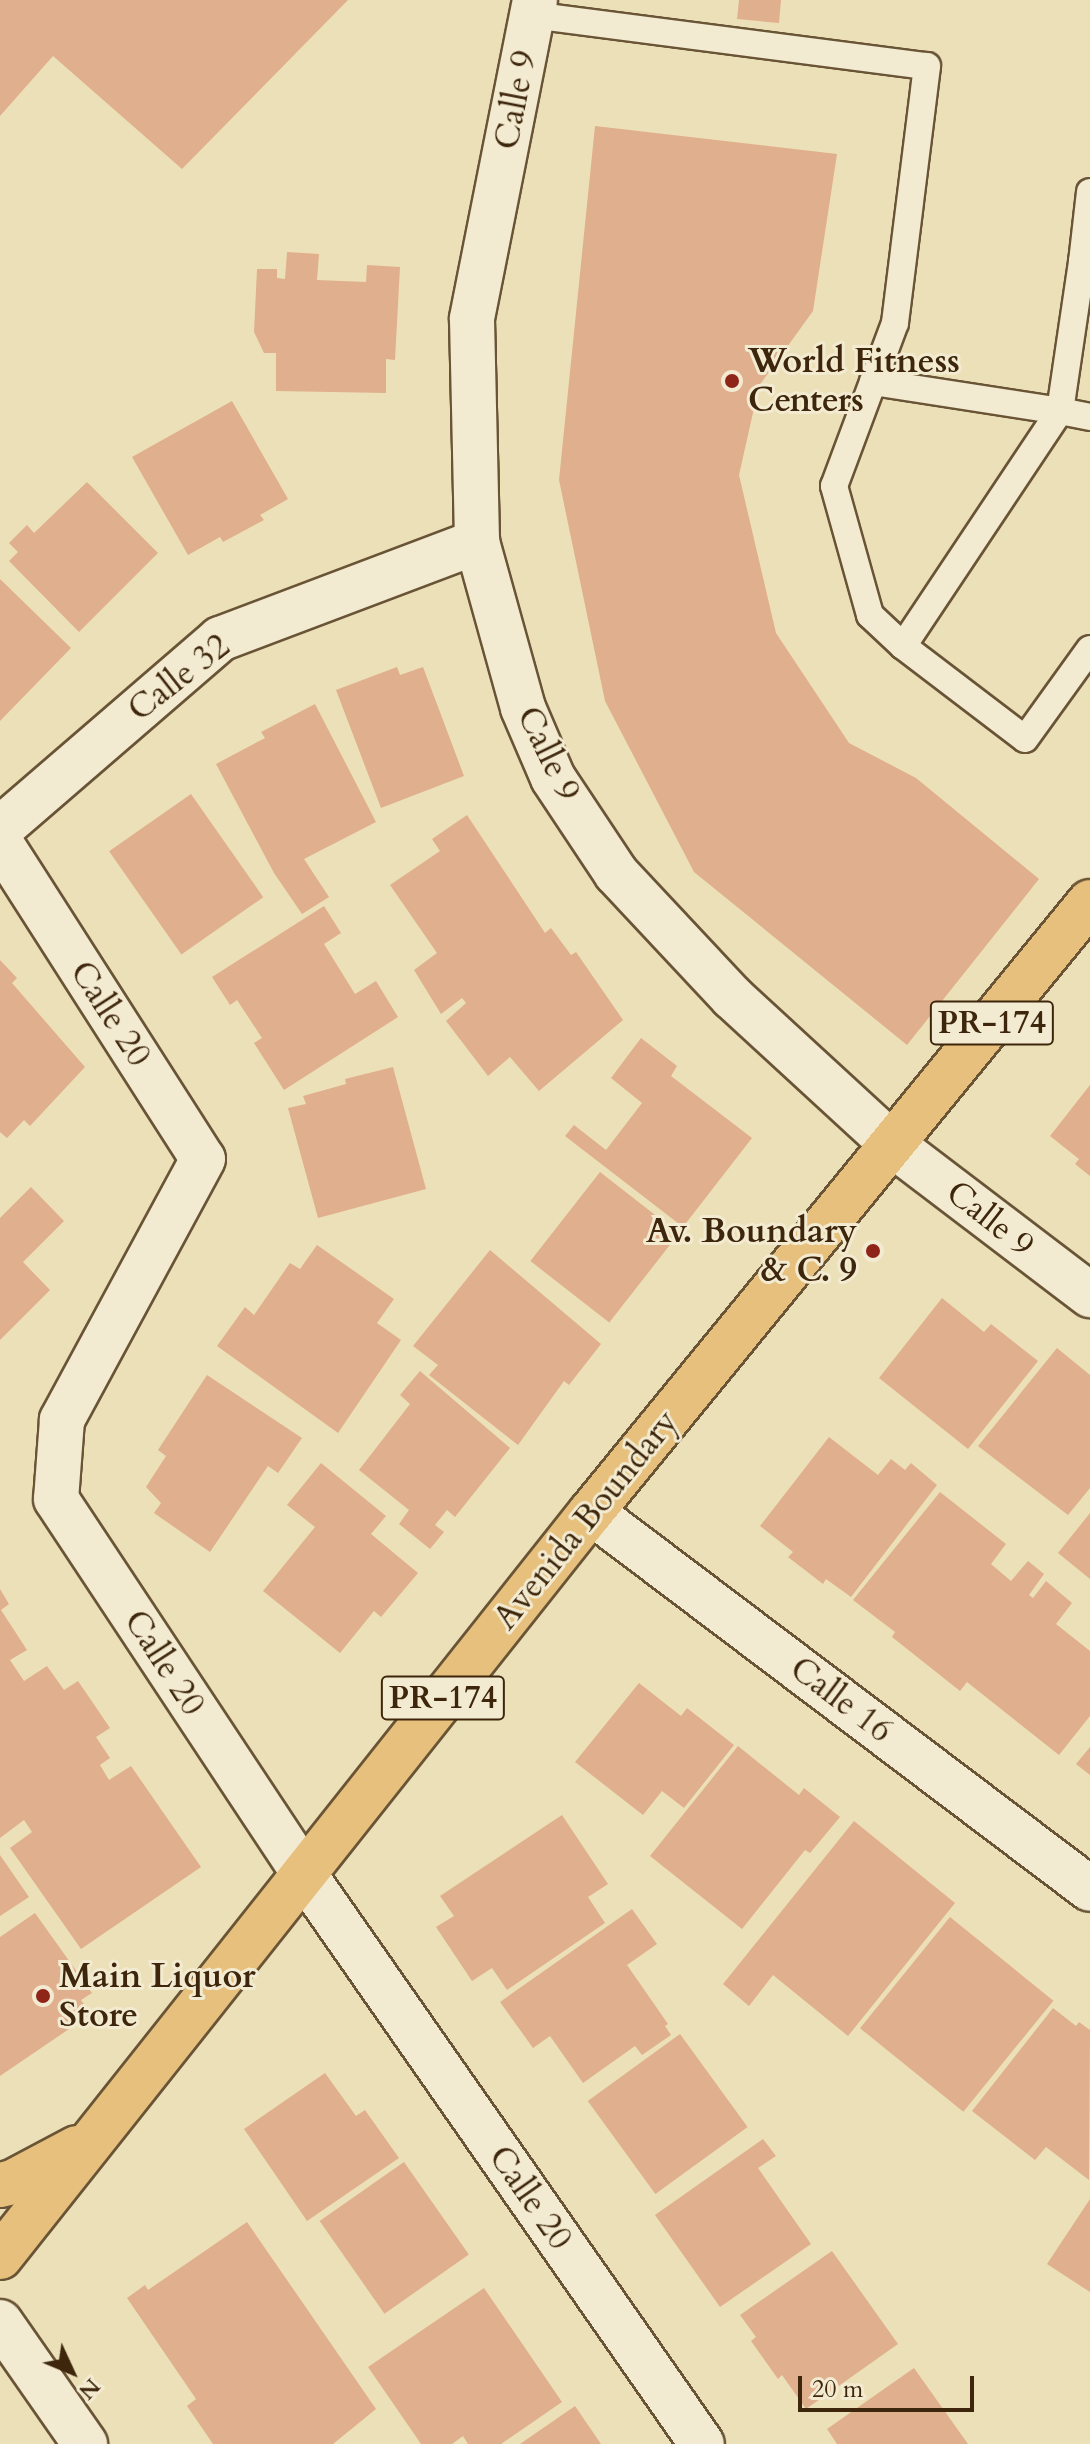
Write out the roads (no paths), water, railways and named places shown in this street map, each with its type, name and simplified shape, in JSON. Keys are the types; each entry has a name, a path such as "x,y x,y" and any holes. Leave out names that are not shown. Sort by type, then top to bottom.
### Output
{"highway":[{"name":"Avenida Boundary","path":"0,2257 591,1512 1090,902"},
{"path":"0,2185 13,2182 94,2139"}],"street":[{"name":"Calle 9","path":"534,7 472,319 477,542 523,708 553,778 616,873 732,997 893,1145 1090,1295"},
{"name":"Calle 32","path":"0,829 220,639 477,542"},
{"name":"Calle 20","path":"0,842 203,1159 62,1420 56,1499 304,1874 702,2444"},
{"name":"Calle 16","path":"591,1512 1090,1889"},
{"path":"0,2322 85,2444"}],"lane":[{"path":"534,7 927,66 895,323 834,486 870,615 903,646 1025,739 1090,649"},
{"path":"903,646 1060,411 1086,262 1090,192"},
{"path":"873,382 1090,417"}],"place":[{"name":"World Fitness Centers","path":"732,381"},
{"name":"Av. Boundary & C. 9","path":"873,1251"},
{"name":"Main Liquor Store","path":"43,1996"}]}
